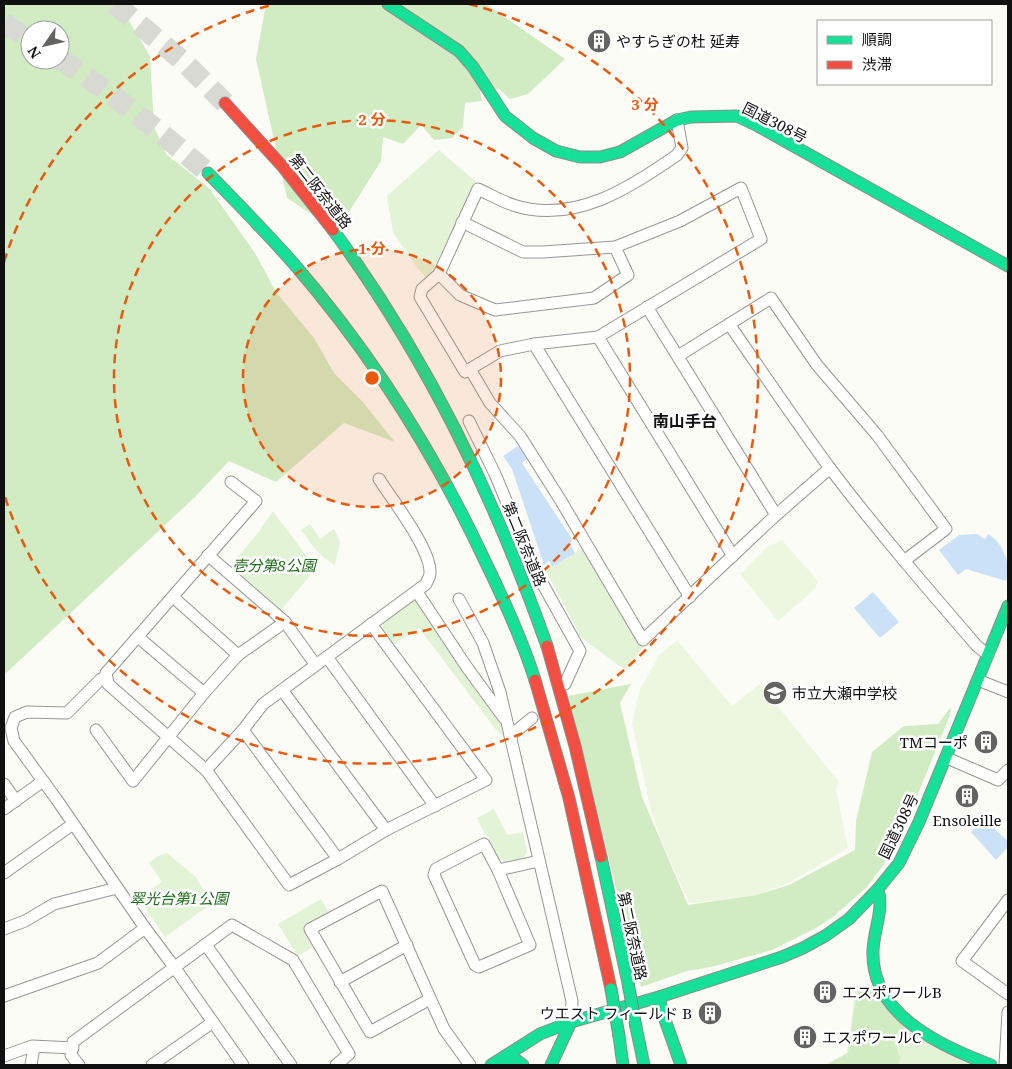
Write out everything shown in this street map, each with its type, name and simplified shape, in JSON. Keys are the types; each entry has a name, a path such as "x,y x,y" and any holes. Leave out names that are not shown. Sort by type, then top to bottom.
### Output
{"main road":[{"name":"国道308号","path":"388,4 459,51 473,67 505,116 533,138 556,150 580,157 620,152 677,120 691,117 737,116 1008,266"},
{"name":"第二阪奈道路","path":"225,103 268,149 316,206 361,268 402,330 437,390 492,503 523,576 552,663 581,766 644,1065"},
{"path":"208,172 241,204 292,261 356,340 442,474 478,542 508,610 536,684 559,758 584,856 611,989 623,1065"},
{"name":"国道308号","path":"496,1062 540,1034 570,1022 659,997 782,957 825,936 849,919 878,889 899,863 910,842 947,758 1008,606"},
{"path":"878,889 881,896 880,918 873,956 877,978 886,998 903,1016 938,1043 972,1059 991,1065"},
{"path":"659,997 681,1065"},
{"path":"551,1065 570,1022"},
{"path":"615,1065 619,1036"},
{"path":"640,1047 650,1065"},
{"path":"496,1062 515,1059 523,1065"}],"street":[{"path":"462,222 523,252 616,247 680,221 741,188 761,239 598,337 534,344 500,351 464,372 420,297 422,289 438,274 462,222 478,189 514,205 545,210 560,210 599,201 677,155 682,148 677,120"},
{"path":"438,274 460,295 495,310 594,298 628,275 616,247"},
{"path":"678,356 771,298 817,365 876,435 946,529 904,561"},
{"path":"647,307 776,516"},
{"path":"729,324 830,468 904,561 977,646 988,655"},
{"path":"598,337 733,556"},
{"path":"534,344 690,596"},
{"path":"470,369 490,403 520,436 643,640 830,468"},
{"path":"469,422 495,474 536,572 580,651 565,684"},
{"path":"206,770 263,704 390,609 418,592 426,584 430,574 428,561 421,543 379,479"},
{"path":"231,482 256,501 106,674 108,684 170,736 206,770 289,885 338,859 386,830 486,780 371,624"},
{"path":"208,555 285,622 315,664"},
{"path":"418,592 466,666 508,723"},
{"path":"173,597 238,655"},
{"path":"459,600 482,643 500,692 572,1001 570,1022"},
{"path":"96,730 133,782 204,693 238,655 285,622"},
{"path":"138,637 204,693"},
{"path":"327,657 435,806"},
{"path":"107,679 101,679 67,713 27,712 15,717 11,728 14,740 243,1065"},
{"path":"978,680 1008,692"},
{"path":"282,690 386,830"},
{"path":"510,736 532,718"},
{"path":"242,730 338,859"},
{"path":"947,758 998,780 1008,770"},
{"path":"4,809 43,781"},
{"path":"4,784 16,800"},
{"path":"4,873 73,824"},
{"path":"484,844 498,870 530,945 479,968 434,875 436,869 484,844"},
{"path":"498,870 539,861"},
{"path":"4,929 25,921 54,904 117,888"},
{"path":"430,999 370,1032 310,929 382,891 444,1029 470,1065"},
{"path":"1008,900 962,961 1008,994"},
{"path":"79,1065 71,1055 73,1042 232,925 294,960 349,1054 336,1065"},
{"path":"4,996 98,963 145,928"},
{"path":"206,945 291,1065"},
{"path":"340,982 407,946"},
{"path":"1005,1065 1008,1012"},
{"path":"152,1065 213,1022"},
{"path":"4,1056 34,1047 73,1048"},
{"path":"31,1065 34,1047"}],"green space":[{"path":"4,4 119,4 150,56 154,127 167,155 209,188 255,253 276,292 314,338 334,373 362,401 395,442 344,423 276,482 229,461 195,497 4,675"},
{"path":"266,4 486,4 565,59 528,94 510,99 499,89 480,91 482,101 465,103 463,127 452,138 434,140 421,125 403,144 383,137 381,161 337,231 287,198 256,59"},
{"path":"439,150 476,182 428,279 419,270 393,233 387,196"},
{"name":"壱分第8公園","path":"273,511 316,569 280,611 230,566 257,534"},
{"path":"310,524 320,539 334,529 340,542 335,565 321,555 301,530"},
{"path":"782,540 818,581 815,589 778,621 740,574 767,547"},
{"path":"583,548 644,646 625,670 578,635 579,633 546,571"},
{"path":"411,600 417,601 501,724 503,736 497,731 419,628 393,645 382,629 383,621"},
{"path":"677,640 732,706 760,684 839,782 836,789 848,848 789,883 756,895 694,903 689,902 663,845 651,811 632,723 640,689 660,654"},
{"path":"631,684 620,703 642,797 688,905 756,895 789,885 855,850 856,821 872,752 904,726 938,724 951,707 950,715 903,831 884,864 867,887 833,917 816,928 772,950 711,967 687,971 641,987 568,696"},
{"path":"494,809 507,835 523,832 527,852 523,858 505,862 498,859 488,836 486,836 477,818"},
{"name":"翠光台第1公園","path":"167,853 196,877 211,904 165,937 138,898 162,882 149,863 158,856"},
{"path":"321,899 329,913 303,928 314,946 298,956 278,924"},
{"path":"872,985 978,1065 824,1065 847,1053 856,986"},
{"path":"871,986 905,1026 894,1043 900,1057 899,1065 827,1065 848,1053 858,987"}],"water":[{"path":"518,446 527,459 522,463 572,539 571,546 575,553 552,567 549,561 544,565 512,469 503,456"},
{"path":"977,534 985,539 988,534 1002,548 1008,568 1006,581 966,569 958,575 939,550 959,535"},
{"path":"873,592 899,622 880,638 854,608"},
{"path":"983,819 1008,841 1008,847 996,860 971,832"}],"tunnel":[{"path":"115,4 184,62 225,103"},
{"path":"4,23 20,33"},
{"path":"70,66 136,113 208,173"}],"traffic: fast":[{"path":"388,4 459,51 473,67 505,116 533,138 556,151 580,157 600,157 620,152 677,120 691,117 737,116 1008,266"},
{"path":"208,173 294,264 349,333 400,406 423,443 466,521 512,620 535,680"},
{"path":"333,230 399,328 455,430 481,482 547,646"},
{"path":"991,1065 930,1037 896,1010 883,992 875,973 873,950 880,905 878,889 899,863 919,822 1008,606"},
{"path":"601,857 628,983"},
{"path":"491,1065 540,1034 571,1022 659,997 782,957 803,948 825,936 849,919 878,889"},
{"path":"628,983 636,1027"},
{"path":"611,989 619,1036"},
{"path":"659,997 681,1065"},
{"path":"551,1065 571,1022"},
{"path":"636,1027 644,1065"},
{"path":"619,1036 623,1065"},
{"path":"501,1059 515,1059 523,1065"}],"traffic: jam":[{"path":"225,103 283,167 333,230"},
{"path":"547,646 575,746 601,857"},
{"path":"535,680 569,798 611,989"}],"place":[{"name":"やすらぎの杜 延寿","path":"599,41"},
{"name":"市立大瀬中学校","path":"775,693"},
{"name":"TMコーポ","path":"986,742"},
{"name":"Ensoleille","path":"967,796"},
{"name":"エスポワールB","path":"825,992"},
{"name":"ウエスト フィールド B","path":"710,1013"},
{"name":"エスポワールC","path":"805,1037"}],"district":[{"name":"南山手台","path":"685,421"}]}
